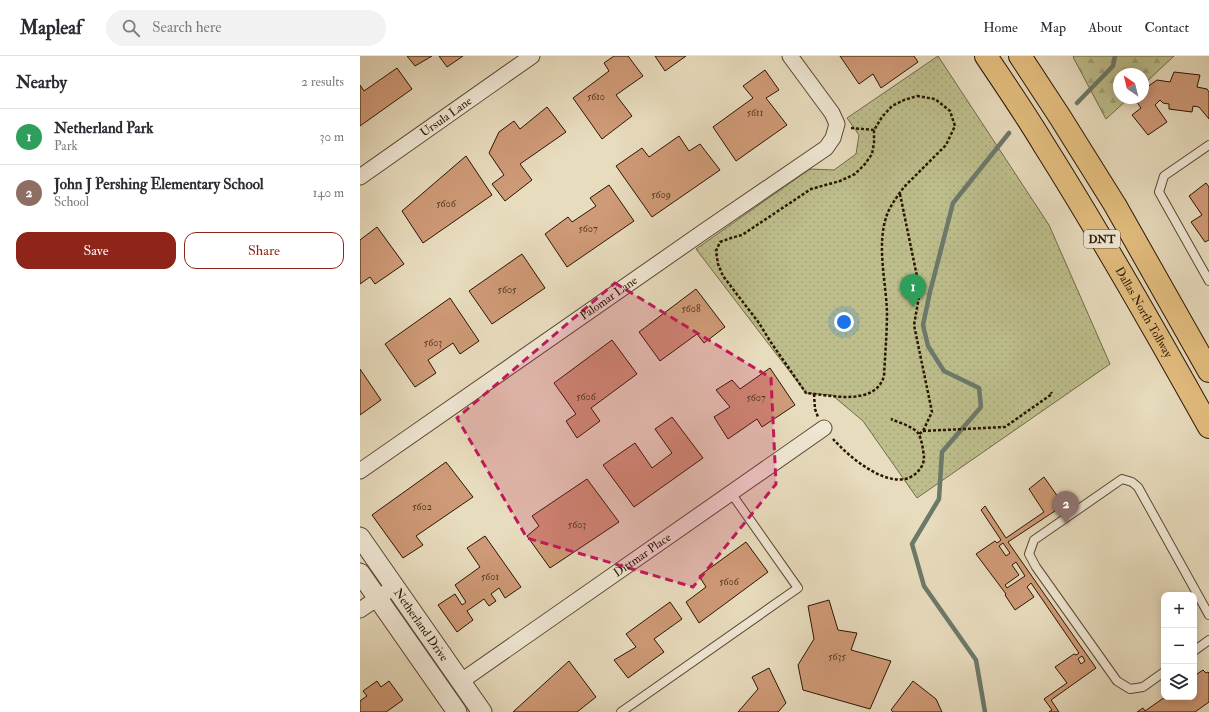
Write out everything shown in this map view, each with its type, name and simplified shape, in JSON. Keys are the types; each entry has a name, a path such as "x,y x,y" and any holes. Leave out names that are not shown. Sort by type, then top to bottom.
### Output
{"highway":[{"name":"Dallas North Tollway","path":"986,56 1044,144 1098,233 1151,323 1209,427"},
{"name":"DNT","path":"1020,56 1115,205 1209,371"}],"street":[{"name":"Ursula Lane","path":"360,177 532,56"},
{"path":"790,56 832,113 837,124 833,138"},
{"name":"Palomar Lane","path":"360,471 826,148 833,138"},
{"name":"Dittmar Place","path":"460,682 824,428"},
{"name":"Netherland Drive","path":"360,537 482,712"},
{"name":"Netherland Drive","path":"360,573 457,712"},
{"path":"360,610 394,587"}],"lane":[{"path":"1209,145 1164,176 1159,192 1209,281"},
{"path":"1161,674 1143,687 1130,689 1117,681 1036,567 1029,554 1034,540 1122,479 1132,482 1138,487 1209,615"},
{"path":"621,712 798,588 731,493"},
{"path":"1197,649 1209,640"}],"path":[{"path":"917,96 935,99 950,111 955,126 946,144 900,193 889,209 884,225 882,242 887,312 884,376 882,383 876,390 851,398 806,393 759,323 723,276 718,264 716,251 720,242 750,231 811,189 840,181 855,174 872,154 874,130 882,117 892,106 917,96"},
{"path":"833,138 852,128 874,130"},
{"path":"900,193 920,291 914,326 932,412 923,431 919,434"},
{"path":"923,431 1005,427 1052,394 1051,392"},
{"path":"814,394 815,409 824,428 852,457 872,471 892,479 908,479 918,472 924,462 919,434 913,428 891,419"}],"highlighted area":[{"path":"615,283 771,378 776,484 693,587 527,538 457,418"}],"green space":[{"path":"938,56 1049,225 1110,364 917,498 863,421 832,395 806,393 696,249 810,169 834,170 856,154 859,135 847,118"},
{"path":"1174,56 1149,79 1149,68 1113,68 1113,104 1122,104 1106,119 1073,57"}],"building":[{"path":"407,56 432,56 415,66"},
{"path":"439,56 463,56 447,67"},
{"path":"614,56 628,56 643,76 616,95 632,116 602,139 573,98 609,71 604,63"},
{"path":"655,56 686,56 665,71"},
{"path":"840,56 914,56 918,62 881,88 873,74 859,84"},
{"path":"397,68 412,89 360,126 360,85 364,91"},
{"path":"765,70 779,90 766,98 787,125 736,161 713,127 753,98 743,86"},
{"path":"1174,72 1200,75 1197,87 1207,89 1209,92 1209,119 1199,107 1193,106 1192,112 1169,109 1169,104 1163,103 1160,100 1155,105 1167,122 1148,135 1132,115 1141,108 1138,104 1149,104 1149,86 1157,80 1170,82"},
{"path":"547,107 566,132 520,164 532,180 505,201 492,184 504,175 489,153 499,132 514,121 520,129"},
{"path":"679,136 689,151 700,144 720,170 652,217 616,166 642,148 649,157"},
{"path":"466,156 492,195 423,243 402,211"},
{"path":"1206,183 1209,187 1209,240 1205,242 1191,222 1202,215 1189,196"},
{"path":"609,185 634,221 567,267 545,234 568,217 572,222 596,206 590,198"},
{"path":"377,227 404,264 375,284 370,277 360,284 360,240"},
{"path":"522,254 545,288 492,324 469,291"},
{"path":"696,289 725,327 704,343 697,334 660,361 639,332"},
{"path":"450,298 479,341 460,354 453,343 428,360 436,373 415,387 385,344"},
{"path":"612,340 637,374 591,408 600,421 577,438 566,421 576,414 554,383"},
{"path":"770,368 795,405 762,427 757,419 728,439 714,417 730,407 716,390 732,380 740,389"},
{"path":"360,369 381,400 360,415"},
{"path":"672,417 703,458 634,507 603,465 635,443 652,468 672,453 655,429"},
{"path":"446,462 473,497 416,536 423,545 403,558 372,515"},
{"path":"1044,477 1058,497 1056,498 1058,502 1061,500 1064,505 1008,542 1096,668 1051,700 1059,712 1049,712 1052,710 1044,699 1067,683 1055,667 1074,654 1076,655 1079,653 1031,583 1027,587 1034,597 1015,610 1005,595 1006,594 976,554 995,541 997,543 1001,540 981,510 985,506 1006,538 1044,512 1029,489","holes":["1003,543 1010,553 1006,556 999,546","1016,562 1025,576 1007,588 1005,585 1019,575 1012,565","1082,656 1085,661 1081,664 1078,659"]},
{"path":"587,479 619,522 550,568 527,536 539,526 532,516"},
{"path":"485,536 521,587 505,598 499,588 491,594 496,601 489,606 484,599 467,611 473,620 457,632 438,605 455,594 462,605 466,602 455,585 480,567 467,548"},
{"path":"746,542 768,572 699,623 686,602 706,587 699,576"},
{"path":"829,600 838,630 857,633 851,650 891,661 870,709 803,690 798,665 814,639 808,606"},
{"path":"670,602 682,619 654,639 664,652 628,678 614,660 636,647 626,634"},
{"path":"569,661 596,697 577,712 513,712"},
{"path":"769,668 786,703 778,712 738,712 758,689 752,677"},
{"path":"1203,670 1206,673 1209,673 1209,702 1195,712 1137,712 1143,708 1145,711 1161,700 1197,700 1197,674"},
{"path":"377,681 381,687 389,681 403,700 386,712 360,712 360,701 367,696 363,691"},
{"path":"913,681 936,699 942,712 893,712 891,710"}],"waterway":[{"path":"1077,103 1113,66 1115,56"},
{"path":"985,712 976,660 924,586 912,544 939,499 942,452 981,407 979,388 944,371 928,346 923,325 930,292 953,203 1009,133"}],"place":[{"name":"Netherland Park","path":"913,307"},
{"name":"John J Pershing Elementary School","path":"1066,524"}]}
